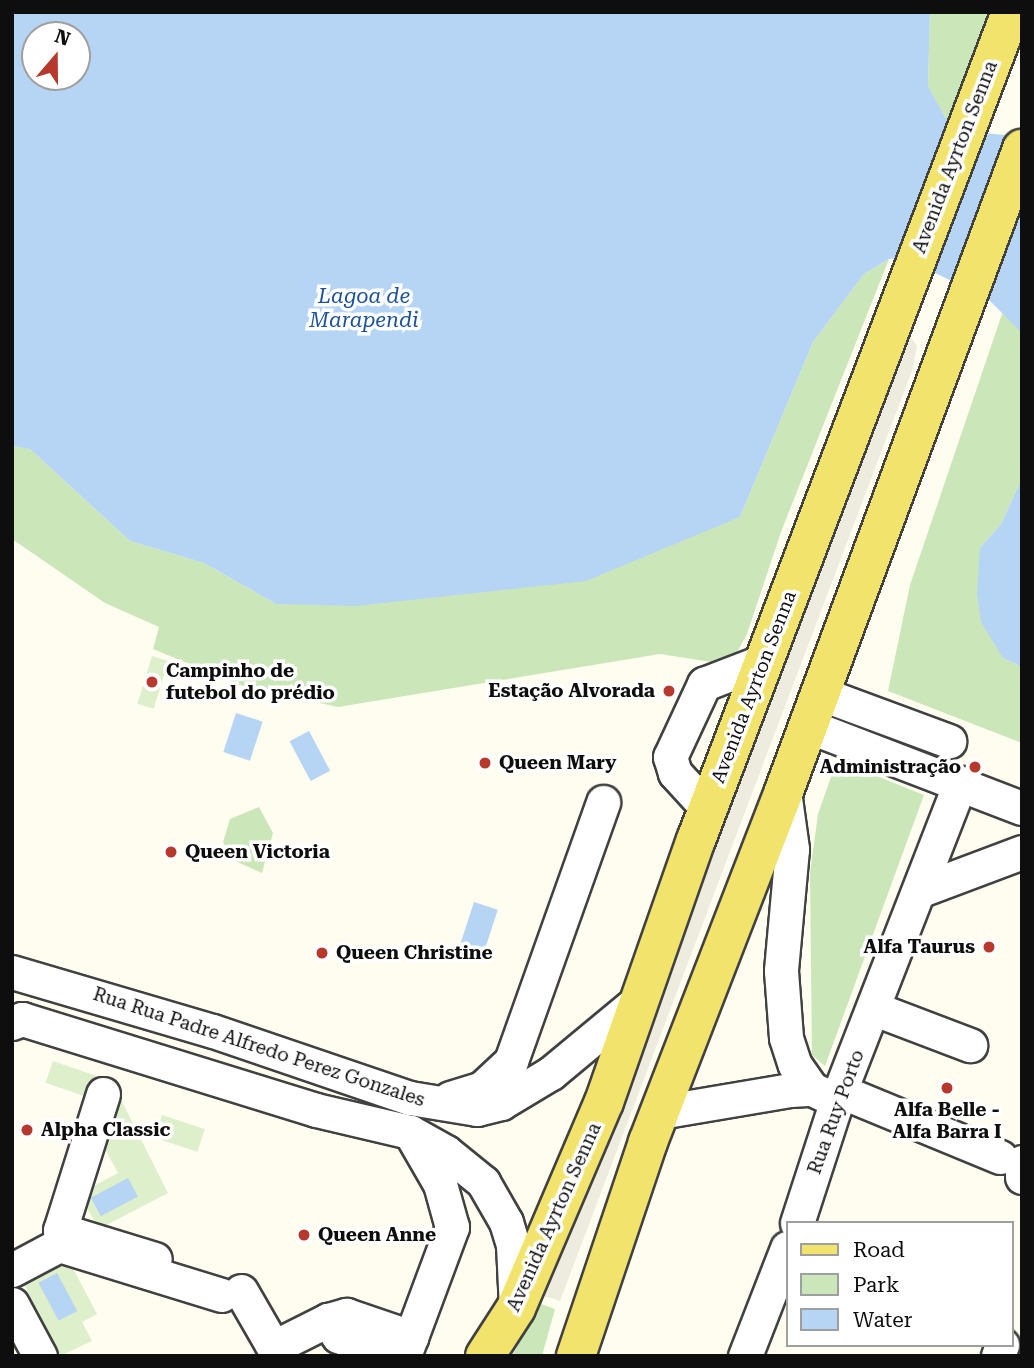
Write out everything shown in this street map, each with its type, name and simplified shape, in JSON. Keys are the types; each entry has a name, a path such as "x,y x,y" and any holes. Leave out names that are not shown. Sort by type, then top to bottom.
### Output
{"main road":[{"name":"Avenida Ayrton Senna","path":"485,1356 516,1308 581,1161 825,496 1011,12"},
{"path":"576,1356 660,1112 784,792 1022,149"}],"street":[{"path":"708,809 676,773 670,757 704,684 766,660"},
{"path":"814,709 949,741"},
{"path":"814,709 960,783 1022,808"},
{"name":"Rua Ruy Porto","path":"798,1221 830,1094 876,1006 960,783"},
{"path":"784,792 792,849 782,971 786,1038 795,1065 830,1094 1018,1169"},
{"path":"410,1098 457,1098 482,1088 511,1061 520,1044 603,802"},
{"path":"921,890 1022,852"},
{"path":"23,974 17,1021 316,1110 410,1132 446,1152 483,1182 506,1222 513,1245 516,1308"},
{"name":"Rua Rua Padre Alfredo Perez Gonzales","path":"23,974 213,1031 410,1098 477,1109 501,1103 551,1073 640,999"},
{"path":"876,1006 970,1045"},
{"path":"198,1074 213,1031"},
{"path":"520,1044 535,1068 551,1073"},
{"path":"103,1094 61,1230 155,1259"},
{"path":"660,1112 830,1094"},
{"path":"12,1270 59,1245 231,1293 271,1343 280,1345 328,1320 346,1315 403,1349 452,1227 440,1184 410,1132"},
{"path":"452,1227 506,1222"},
{"path":"745,1356 786,1251"},
{"path":"12,1304 40,1356"}],"green space":[{"path":"930,12 992,12 952,131 928,86"},
{"path":"889,259 781,532 747,634 730,665 660,654 338,707 243,686 153,649 159,627 105,603 12,539 12,446 30,449 130,541 204,563 276,604 740,517 813,342 864,274"},
{"path":"1003,311 1022,333 1022,478 1001,524 980,548 1003,658 1022,667 1022,743 888,691 910,585"},
{"name":"Campinho de futebol do prédio","path":"152,656 168,661 154,709 137,704"},
{"path":"837,760 924,795 825,1066 812,1055 810,873 818,814"},
{"path":"259,807 273,833 262,873 235,861 223,842 230,819"},
{"path":"53,1061 96,1076 89,1098 46,1083"},
{"path":"111,1096 120,1098 168,1193 99,1229 79,1194 118,1173 97,1134"},
{"path":"162,1115 205,1129 197,1152 155,1138"},
{"path":"66,1255 97,1314 82,1322 92,1341 60,1356 21,1278"},
{"path":"541,1304 555,1309 542,1356 512,1356"}],"shaded area":[{"path":"910,336 917,346 913,368 560,1301 529,1291 895,340"}],"water":[{"name":"Lagoa de Marapendi","path":"12,12 930,12 928,86 952,130 1005,135 1022,127 1022,333 987,298 904,258 889,259 864,274 813,342 740,517 586,581 355,606 276,604 204,563 130,541 30,449 12,446"},
{"path":"1022,478 1022,667 1003,658 981,622 977,593 980,548 1001,524"},
{"path":"236,713 263,722 250,761 223,752"},
{"path":"309,731 330,771 311,781 290,741"},
{"path":"474,902 498,910 484,953 460,946"},
{"path":"128,1178 138,1197 101,1216 91,1198"},
{"path":"57,1273 77,1311 59,1321 38,1283"}],"place":[{"name":"Campinho de futebol do prédio","path":"152,682"},
{"name":"Estação Alvorada","path":"669,691"},
{"name":"Queen Mary","path":"485,763"},
{"name":"Administração","path":"975,767"},
{"name":"Queen Victoria","path":"171,852"},
{"name":"Alfa Taurus","path":"989,947"},
{"name":"Queen Christine","path":"322,953"},
{"name":"Alfa Belle - Alfa Barra I","path":"947,1088"},
{"name":"Alpha Classic","path":"27,1130"},
{"name":"Queen Anne","path":"304,1235"}]}
